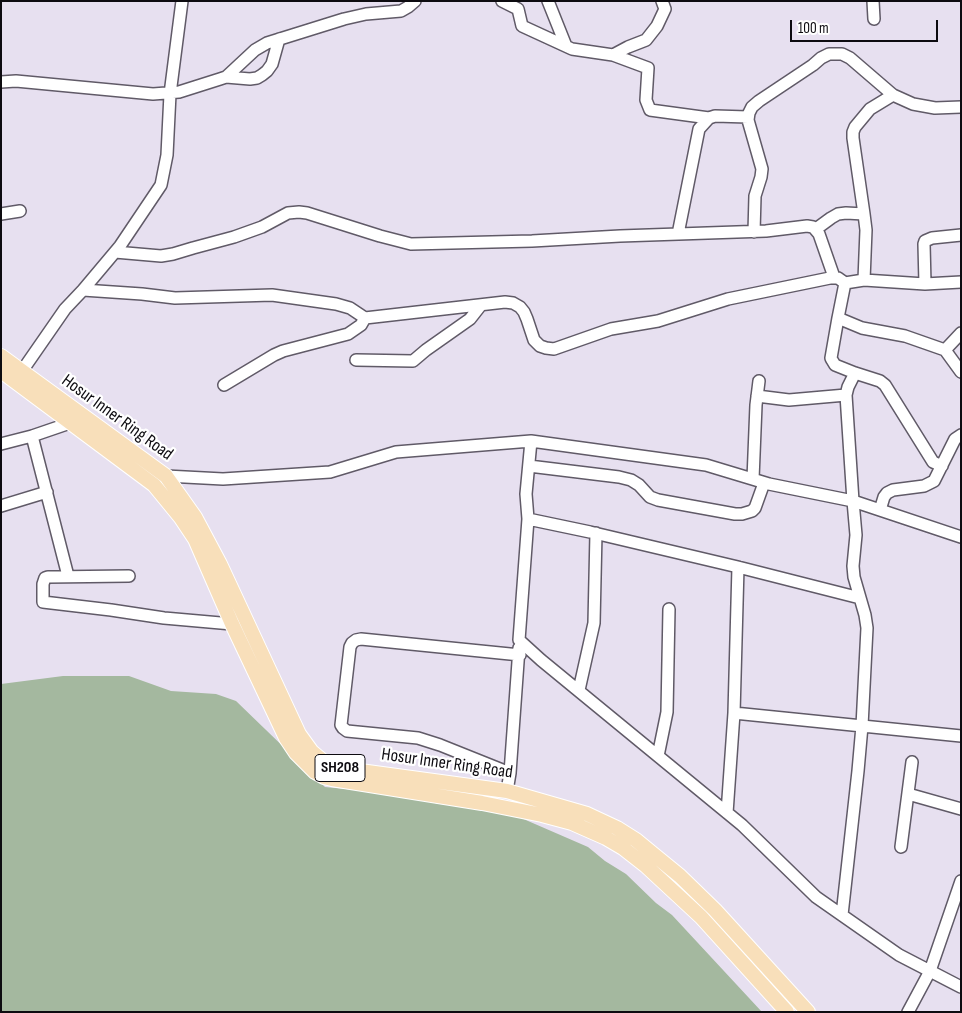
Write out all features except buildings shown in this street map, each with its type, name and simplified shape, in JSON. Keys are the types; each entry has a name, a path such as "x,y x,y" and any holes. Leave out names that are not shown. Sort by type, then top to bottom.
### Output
{"main road":[{"name":"Hosur Inner Ring Road","path":"1,356 166,476 196,517 212,548 299,734 312,752 324,762 338,768 508,791 586,814 617,828 636,840 680,876 715,910 808,1012"},
{"name":"Hosur Inner Ring Road","path":"1,371 154,485 181,518 195,539 232,624 286,738 296,753 315,772 332,779 482,802 542,815 572,823 606,838 623,848 646,866 702,917 787,1012"}],"street":[{"path":"22,371 65,309 125,239 161,185 167,156 170,94 182,1"},
{"path":"1,82 26,82 170,94 226,77 262,45 344,19 366,14 402,11 415,1"},
{"path":"502,1 518,9 522,26 566,46 613,55 648,68 646,100 650,110 709,118 715,116 748,117"},
{"path":"548,1 566,46"},
{"path":"613,55 646,40 657,26 665,9 662,1"},
{"path":"873,1 874,18"},
{"path":"226,77 250,79 262,75 272,64 279,39"},
{"path":"754,232 755,196 762,169 748,117 752,107 759,101 814,66 821,58 829,54 842,54 850,58 893,95 914,104 935,108 961,107"},
{"path":"864,280 866,230 853,132 870,109 893,95"},
{"path":"678,234 699,129 709,118"},
{"path":"1,214 20,212"},
{"path":"114,252 161,256 173,254 234,237 262,227 288,213 299,212 411,244 754,232 807,226 816,229 822,240 834,277"},
{"path":"816,229 838,214 864,214"},
{"path":"925,284 925,241 932,238 961,235"},
{"path":"83,290 175,298 272,295 336,304 350,308 365,318 481,304 513,303 524,312 534,340 540,346 554,349 611,329 658,321 728,299 834,277 845,283 864,280 925,284 961,282"},
{"path":"845,283 831,358 835,365 855,374 880,381 885,385 934,462 942,466"},
{"path":"356,360 413,361 470,319 481,304"},
{"path":"224,385 283,351 348,334 361,325 365,318"},
{"path":"838,318 862,328 905,336 945,350 961,372"},
{"path":"945,350 961,333"},
{"path":"842,915 862,726 867,628 853,566 856,535 846,395 855,374"},
{"path":"529,466 631,480 639,485 650,497 658,500 735,514 752,511 755,508 759,481 757,396 759,381"},
{"path":"757,396 789,400 846,395"},
{"path":"1,444 70,423"},
{"path":"880,510 887,493 893,490 918,488 934,481 955,439 961,435"},
{"path":"32,436 68,576"},
{"path":"508,791 520,655 519,640 528,519 526,494 531,442"},
{"path":"154,485 166,476 223,478 330,472 396,452 531,442 706,465 759,481 854,501 961,537"},
{"path":"1,506 47,492"},
{"path":"528,519 596,533 860,598"},
{"path":"579,690 594,623 596,533"},
{"path":"727,813 734,713 738,567"},
{"path":"128,576 45,578 42,584 42,602 164,618 232,624"},
{"path":"658,756 667,712 669,609"},
{"path":"510,773 418,738 347,731 341,725 350,647 356,640 520,655"},
{"path":"519,640 742,825 816,897 899,955 961,987"},
{"path":"734,713 961,736"},
{"path":"901,847 912,762"},
{"path":"908,794 961,809"},
{"path":"908,1012 930,971 961,881"}],"green space":[{"path":"63,676 129,676 171,691 216,694 236,701 325,787 377,792 440,804 505,811 588,847 605,861 626,874 656,903 672,915 762,1012 1,1012 1,684"}]}
